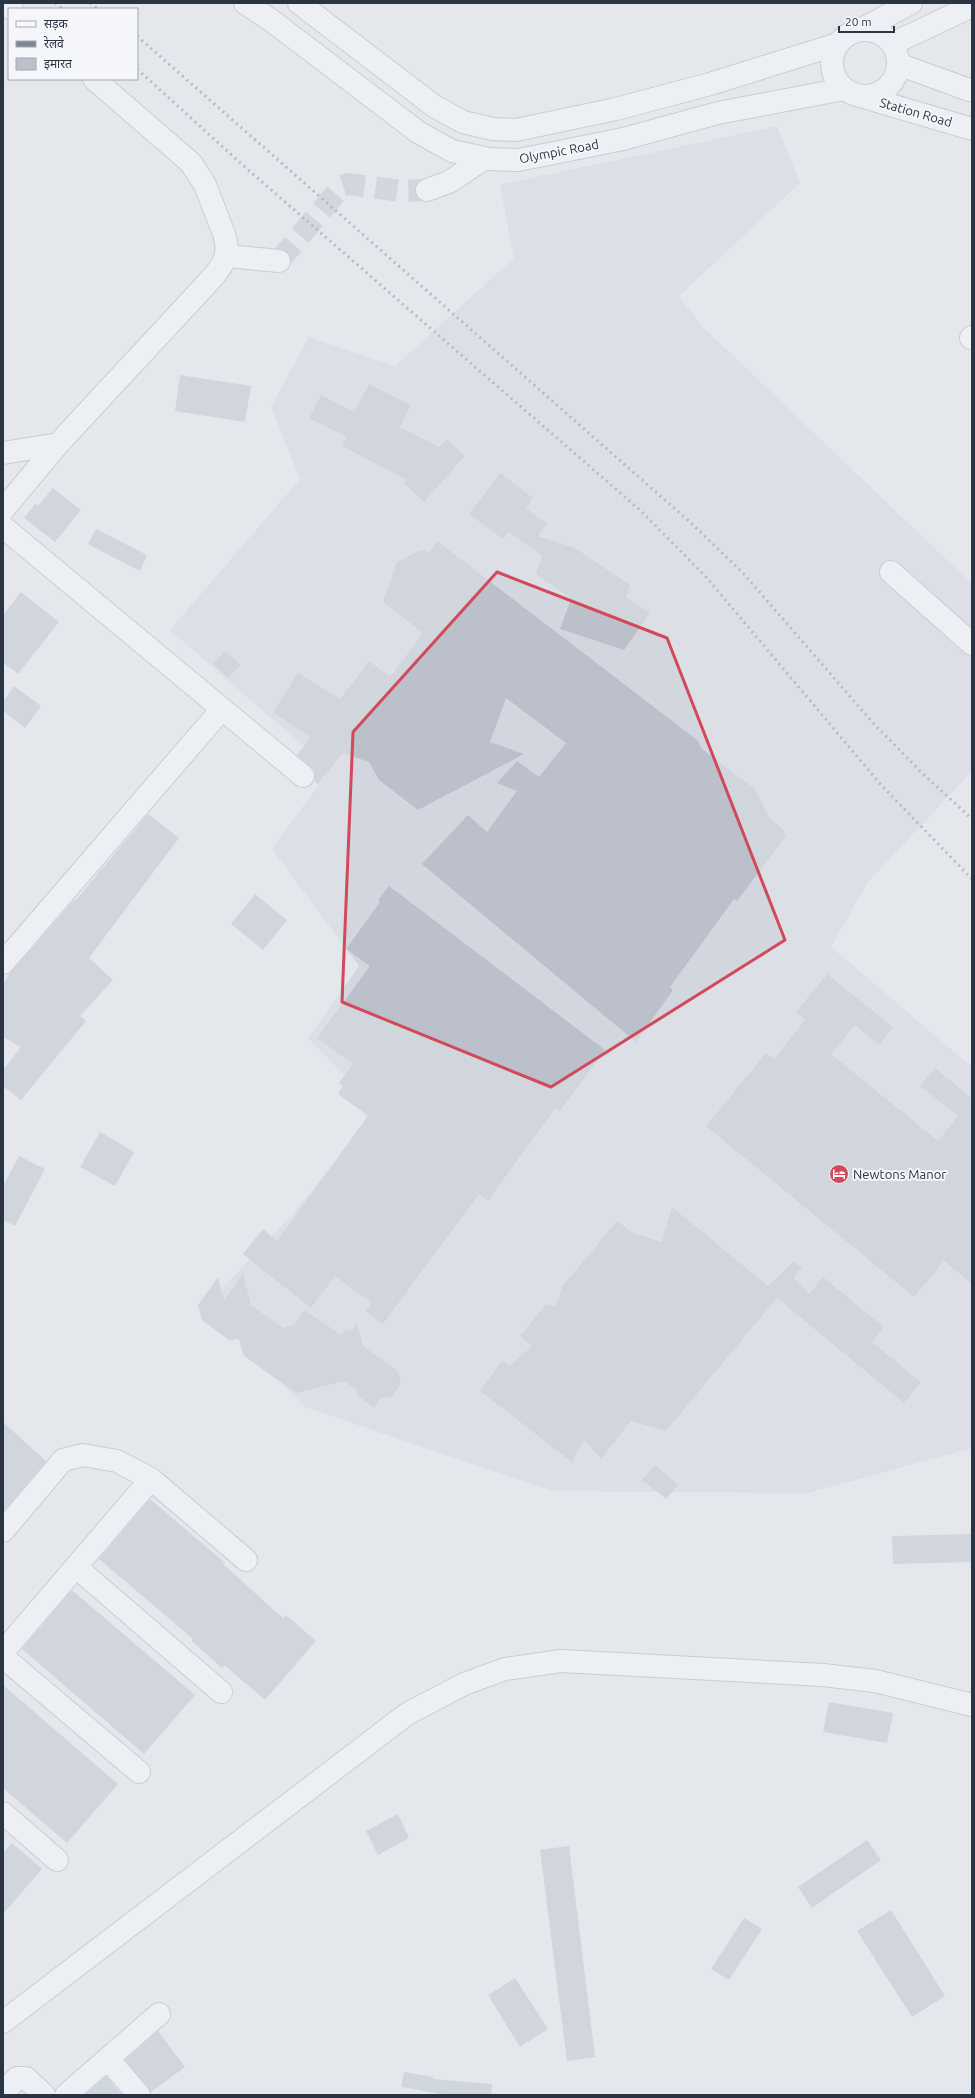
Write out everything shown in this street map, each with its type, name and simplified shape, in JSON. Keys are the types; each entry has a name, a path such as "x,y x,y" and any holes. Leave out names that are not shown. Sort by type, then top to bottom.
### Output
{"street":[{"name":"Olympic Road","path":"245,3 272,21 418,132 452,150 485,158 518,160 623,138 718,113 852,92"},
{"path":"299,3 434,106 463,122 493,129 516,130 616,109 710,84 838,44"},
{"path":"860,30 872,30 884,35 895,54 894,78 886,88 878,93 852,92 836,79 832,68 833,55 838,44 848,35 911,3"},
{"path":"895,54 972,6"},
{"path":"895,54 972,91"},
{"path":"3,510 58,444 213,277 222,266 227,256 228,244 199,173 191,163 95,80"},
{"name":"Station Road","path":"852,92 972,129"},
{"path":"427,190 449,182 485,158"},
{"path":"227,256 278,261"},
{"path":"3,454 58,444"},
{"path":"3,527 303,776"},
{"path":"891,572 972,644"},
{"path":"3,963 222,709"},
{"path":"3,1531 63,1460 83,1455 117,1461 151,1479 246,1560"},
{"path":"3,1652 151,1479"},
{"path":"76,1567 221,1692"},
{"path":"3,1657 139,1772"},
{"path":"3,2022 406,1714 464,1684 505,1669 561,1661 823,1675 876,1681 972,1705"},
{"path":"3,1813 57,1860"},
{"path":"66,2095 159,2014"},
{"path":"108,2059 139,2095"},
{"path":"3,2093 17,2078 26,2078 44,2095"}],"highlighted area":[{"path":"497,572 667,638 785,940 551,1087 342,1002 353,732"}],"shaded area":[{"path":"777,126 800,183 679,296 702,326 972,584 972,771 867,883 831,947 972,1067 972,1448 808,1493 552,1491 305,1407 205,1306 292,1215 377,1109 308,1038 359,966 272,849 330,769 170,630 300,479 271,407 309,337 395,366 514,258 500,185"}],"building":[{"path":"180,375 251,386 245,422 175,411"},
{"path":"369,384 411,405 400,427 439,447 447,439 465,456 424,502 404,483 407,480 342,446 347,437 309,418 321,395 354,412"},
{"path":"500,473 533,498 526,508 547,524 538,536 575,548 630,585 626,597 650,613 624,650 560,629 571,599 536,574 542,556 509,532 503,539 469,514"},
{"path":"53,488 81,510 55,542 24,518 35,504 38,506"},
{"path":"96,529 147,555 140,571 88,544"},
{"path":"437,541 697,740 702,749 755,789 770,819 782,828 786,836 737,901 734,899 670,987 673,990 636,1042 422,864 468,815 487,832 517,791 497,783 517,761 539,777 566,743 506,698 490,742 524,754 418,810 379,780 369,762 343,753 318,784 314,781 315,771 297,755 311,737 273,713 298,673 340,699 369,661 390,677 423,633 383,602 397,562 421,550 429,552"},
{"path":"21,592 59,622 18,674 3,662 3,615"},
{"path":"225,651 241,665 228,678 213,664"},
{"path":"14,686 41,706 25,728 3,711 3,702"},
{"path":"148,814 179,838 89,958 113,980 80,1016 86,1021 21,1100 3,1086 3,1070 21,1047 3,1037 3,985 9,974 74,900 75,901"},
{"path":"389,886 605,1050 560,1111 556,1107 488,1201 479,1194 383,1324 365,1311 372,1303 335,1276 311,1308 243,1254 263,1229 277,1241 368,1116 338,1094 343,1086 339,1083 353,1064 317,1038 370,966 346,949 380,902 378,900"},
{"path":"255,894 287,920 263,950 231,924"},
{"name":"Newtons Manor","path":"827,974 893,1027 879,1045 855,1025 831,1054 938,1141 958,1116 920,1086 935,1068 972,1098 972,1284 944,1261 914,1297 706,1126 766,1053 774,1059 805,1020 796,1012"},
{"path":"100,1132 134,1152 115,1186 80,1167"},
{"path":"19,1156 45,1169 15,1226 3,1220 3,1186"},
{"path":"672,1207 768,1286 794,1261 802,1268 793,1278 809,1294 823,1277 884,1327 872,1342 921,1382 904,1403 777,1298 666,1431 631,1421 601,1459 584,1440 572,1462 480,1391 502,1360 510,1366 532,1346 520,1336 546,1304 556,1307 562,1287 617,1221 633,1233 662,1242"},
{"path":"243,1273 251,1305 283,1328 294,1325 305,1310 341,1335 346,1329 350,1332 357,1323 363,1346 398,1371 401,1384 392,1396 380,1399 374,1408 357,1395 356,1389 344,1381 296,1393 243,1355 239,1338 230,1341 202,1320 198,1305 218,1277 224,1300"},
{"path":"3,1422 46,1461 3,1512"},
{"path":"655,1465 678,1485 666,1499 642,1480"},
{"path":"150,1499 225,1563 223,1564 283,1618 286,1615 316,1641 265,1700 224,1665 222,1668 192,1641 193,1639 99,1559"},
{"path":"972,1534 972,1562 893,1564 892,1536"},
{"path":"72,1590 195,1695 144,1754 22,1649"},
{"path":"3,1685 118,1784 67,1843 3,1788"},
{"path":"829,1702 893,1713 887,1743 823,1732"},
{"path":"398,1814 409,1838 378,1855 366,1831"},
{"path":"867,1840 881,1860 812,1908 798,1887"},
{"path":"12,1843 42,1869 3,1914 3,1853"},
{"path":"569,1846 595,2057 567,2061 540,1850"},
{"path":"891,1910 945,1996 912,2017 857,1931"},
{"path":"744,1918 762,1929 729,1980 711,1969"},
{"path":"515,1978 548,2029 520,2047 488,1995"},
{"path":"158,2031 185,2067 151,2092 125,2060"},
{"path":"404,2072 433,2077 433,2079 492,2084 491,2095 447,2095 401,2087"},
{"path":"106,2076 122,2095 85,2095"}],"tunnel":[{"path":"279,261 342,186 348,184 401,191 427,190"}],"railway":[{"path":"55,3 62,8"},
{"path":"90,3 97,8"},
{"path":"138,37 690,522 743,573 873,723 922,773 972,819"},
{"path":"138,70 246,168 641,511 707,578 881,785 972,879"}],"place":[{"name":"Newtons Manor","path":"839,1174"}]}
